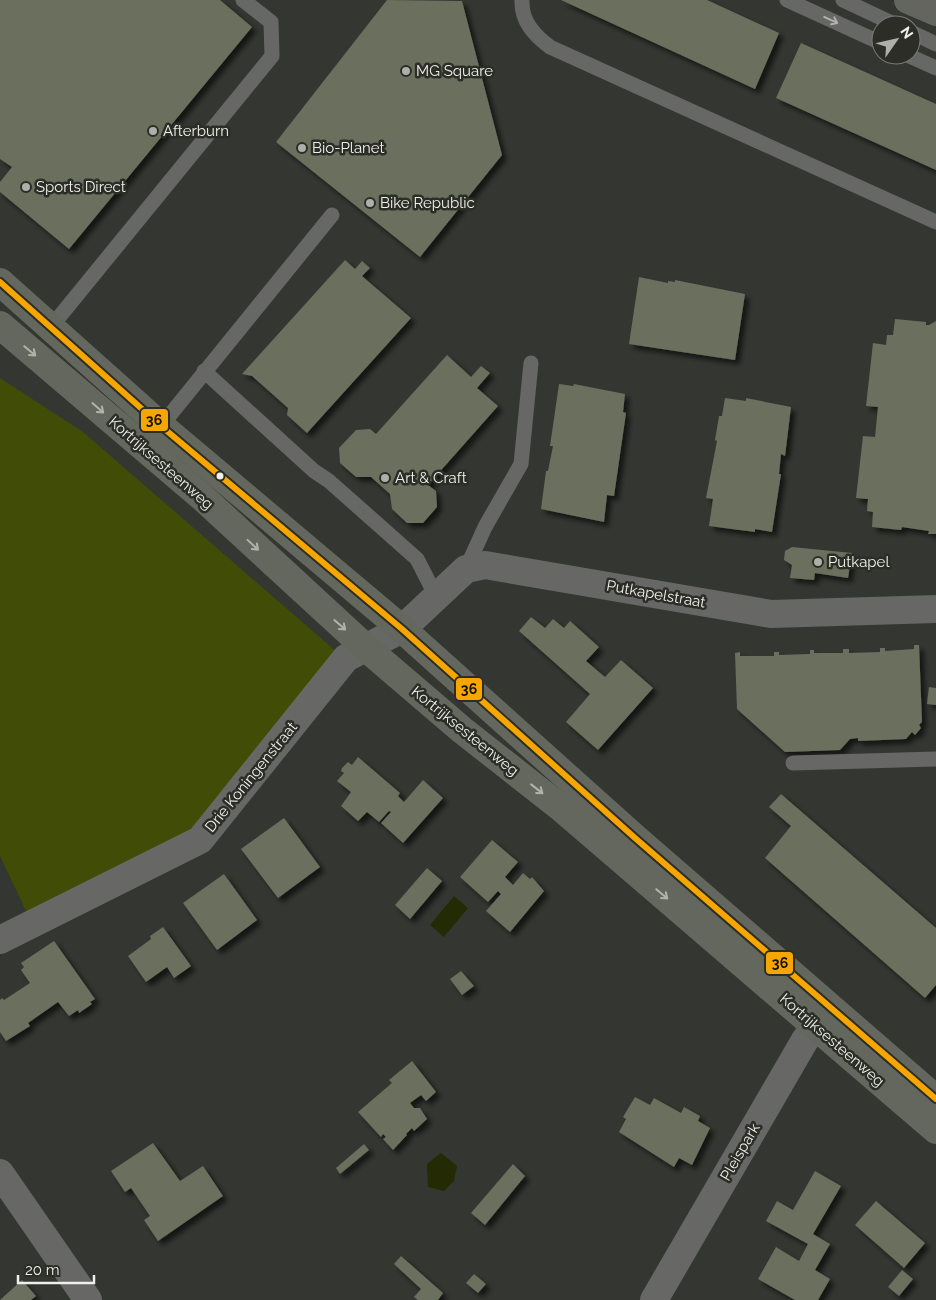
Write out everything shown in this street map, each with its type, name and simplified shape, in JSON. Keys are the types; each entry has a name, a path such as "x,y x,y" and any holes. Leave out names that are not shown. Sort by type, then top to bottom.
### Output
{"main road":[{"name":"Kortrijksesteenweg","path":"0,282 161,426 402,629 634,838 824,1017 933,1114"},
{"name":"Kortrijksesteenweg","path":"0,325 202,497 365,647 462,730 824,1017"}],"street":[{"name":"Putkapelstraat","path":"466,569 485,565 772,614 936,609"},
{"path":"402,629 466,569"},
{"name":"Drie Koningenstraat","path":"0,940 200,840 346,658 402,629"},
{"name":"Pleispark","path":"654,1300 805,1040 824,1017"},
{"path":"0,1173 88,1300"}],"lane":[{"path":"51,327 272,56 271,22 243,0"},
{"path":"522,0 522,10 528,25 538,38 550,47 936,222"},
{"path":"787,0 871,38"},
{"path":"843,0 875,15"},
{"path":"921,37 936,44"},
{"path":"921,61 936,68"},
{"path":"161,426 332,215"},
{"path":"466,569 486,527 521,464 531,364"},
{"path":"204,371 314,471 329,480 417,559 436,596"},
{"path":"792,763 936,759"}],"green space":[{"path":"0,378 83,432 338,653 200,833 28,915 0,856"}],"shaded area":[{"path":"454,896 468,908 444,937 430,925"},
{"path":"441,1153 457,1166 454,1181 444,1191 428,1187 427,1164"}],"building":[{"path":"0,0 220,0 252,27 69,249 0,192 0,182 12,167 0,159"},
{"name":"MG Square","path":"387,0 462,1 502,155 420,257 276,142"},
{"path":"561,0 707,0 779,33 755,89"},
{"path":"801,43 936,104 936,170 776,98"},
{"path":"345,260 355,269 362,261 370,268 362,276 411,318 307,433 287,415 288,408 252,376 242,374"},
{"path":"639,277 668,283 668,281 675,282 675,280 745,294 735,360 629,344"},
{"path":"895,319 926,322 926,325 936,321 936,534 928,534 929,531 902,527 901,530 872,527 873,512 867,511 868,499 856,498 863,436 875,437 878,407 866,406 873,343 886,345 887,335 893,335"},
{"path":"447,355 471,377 481,366 490,373 477,388 498,406 428,485 436,491 437,507 423,523 407,523 392,509 390,494 371,477 356,477 340,463 339,448 356,430 370,429 376,434"},
{"path":"559,384 573,386 574,384 625,394 623,412 626,413 614,496 607,495 604,522 541,509 546,471 548,471 553,446 550,446"},
{"path":"725,398 746,401 746,398 791,407 785,456 781,454 779,474 781,474 772,532 755,529 755,532 709,526 713,499 706,498 717,441 715,440 719,416 722,416"},
{"name":"Putkapel","path":"792,547 852,553 848,578 815,573 814,580 790,578 792,565 784,560 785,551"},
{"path":"531,617 545,628 553,619 564,628 570,621 599,647 586,661 605,677 621,660 653,688 598,750 566,722 590,694 519,631"},
{"path":"914,645 919,645 922,722 919,725 921,728 915,735 912,732 906,739 858,741 858,738 850,739 840,750 785,752 737,709 735,653 740,652 740,656 774,656 774,652 779,652 779,655 810,654 810,650 814,650 814,653 843,653 843,649 849,649 849,653 880,652 880,648 885,648 885,651 914,649"},
{"path":"929,687 936,688 936,705 927,704"},
{"path":"358,757 400,793 398,796 404,802 423,780 443,798 403,843 381,823 391,812 389,811 379,822 367,812 358,821 341,806 351,792 337,781 344,773 341,771 342,768 348,762 352,765"},
{"path":"781,794 936,928 936,985 925,998 765,858 791,826 769,807"},
{"path":"284,818 320,867 278,898 241,849"},
{"path":"492,840 518,862 505,877 513,885 523,873 530,879 532,877 544,891 510,932 486,911 501,894 498,891 488,902 460,877"},
{"path":"427,868 442,881 410,919 395,905"},
{"path":"224,874 257,920 217,950 183,903"},
{"path":"163,927 191,966 174,978 167,967 146,982 128,956 151,939 150,936"},
{"path":"54,941 95,999 90,1002 92,1004 79,1013 78,1010 69,1016 58,1002 28,1023 30,1026 6,1041 0,1032 0,1000 2,998 4,1000 30,983 21,970 24,967 21,963"},
{"path":"461,971 474,986 462,995 450,979"},
{"path":"412,1061 436,1092 426,1101 421,1095 410,1103 414,1108 420,1108 427,1119 414,1131 412,1128 393,1150 383,1139 386,1137 383,1134 381,1137 358,1112 392,1083 389,1080"},
{"path":"635,1097 650,1105 654,1098 681,1113 684,1107 700,1116 698,1121 710,1128 692,1165 679,1158 674,1167 619,1132 626,1119 623,1117"},
{"path":"153,1143 180,1181 203,1166 223,1196 158,1241 144,1220 150,1216 131,1188 125,1192 111,1171"},
{"path":"364,1144 369,1150 340,1174 336,1168"},
{"path":"513,1164 525,1176 485,1225 471,1213"},
{"path":"815,1171 841,1186 813,1234 830,1244 815,1270 830,1279 818,1300 795,1300 758,1279 776,1247 799,1261 808,1244 766,1221 777,1201 793,1210"},
{"path":"876,1201 925,1243 904,1268 855,1225"},
{"path":"401,1256 443,1293 438,1300 418,1300 414,1297 421,1289 394,1264"},
{"path":"902,1270 913,1279 899,1296 888,1287"},
{"path":"474,1274 486,1284 478,1293 466,1283"},
{"path":"22,1280 36,1296 31,1300 0,1300"}],"transit line":[{"name":"36","path":"0,282 161,426 402,629 635,838 936,1099"}],"place":[{"name":"MG Square","path":"406,71"},
{"name":"Afterburn","path":"153,131"},
{"name":"Bio-Planet","path":"302,148"},
{"name":"Sports Direct","path":"26,187"},
{"name":"Bike Republic","path":"370,203"},
{"name":"Art & Craft","path":"385,478"},
{"name":"Putkapel","path":"818,562"}]}
